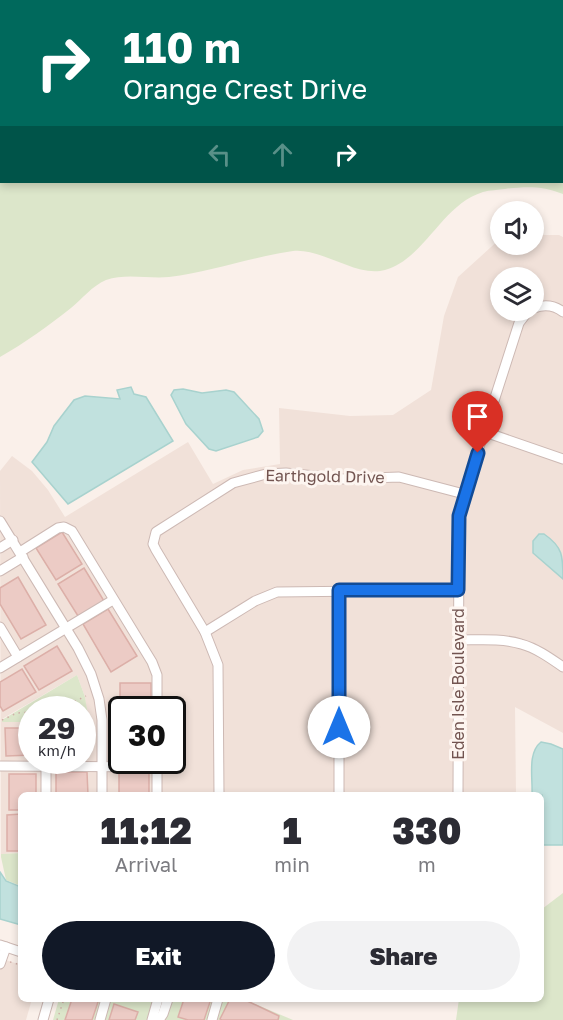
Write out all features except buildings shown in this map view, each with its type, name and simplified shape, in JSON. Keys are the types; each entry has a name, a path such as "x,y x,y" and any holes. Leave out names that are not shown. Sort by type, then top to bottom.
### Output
{"street":[{"path":"544,305 553,306 563,312"},
{"name":"Eden Isle Boulevard","path":"458,792 459,516 464,494 521,321"},
{"path":"484,432 563,459"},
{"name":"Earthgold Drive","path":"219,792 219,679 215,655 205,632 156,550 154,538 161,527 232,483 266,474 286,473 344,479 399,477 464,494"},
{"path":"0,521 66,628 91,674 99,699 102,720 102,792"},
{"path":"0,571 58,528 68,528 155,670 158,696"},
{"path":"0,548 13,540"},
{"path":"339,590 339,792"},
{"path":"205,632 255,601 277,592 458,590"},
{"path":"0,668 113,600"},
{"path":"0,627 18,657"},
{"path":"458,640 508,641 522,644 563,667"},
{"path":"0,766 18,766"},
{"path":"96,766 108,766"},
{"path":"46,774 46,792"},
{"path":"157,774 157,792"},
{"path":"1,962 3,946 18,951"},
{"path":"43,1020 48,1002"},
{"path":"100,1020 105,1002"},
{"path":"152,1020 157,1002"},
{"path":"159,1020 167,1002"},
{"path":"212,1020 217,1002"}],"path":[{"path":"2,720 18,713"},
{"path":"1,962 18,965"},
{"path":"57,1020 63,1002"}],"shaded area":[{"path":"544,235 563,237 563,733 515,707 516,792 18,792 18,853 1,854 0,471 12,456 32,471 48,490 65,517 188,442 213,484 243,470 280,464 279,408 350,416 393,415 431,390 444,316 458,277 490,248 490,255 544,255"},
{"path":"0,958 18,964 18,1002 31,1002 26,1020 0,1020"}],"green space":[{"path":"0,183 563,183 563,194 549,189 528,187 491,190 468,199 444,219 412,255 385,270 363,270 316,254 293,251 185,275 121,277 106,280 45,328 0,357"},
{"path":"77,675 85,696 42,696"},
{"path":"18,710 18,722 2,722"},
{"path":"18,853 18,885 6,880 1,854"},
{"path":"563,893 563,1020 456,1020 459,1002 544,1002 544,907"},
{"path":"58,1002 250,1002 293,1020 53,1020"}],"water":[{"path":"131,387 134,394 146,397 173,441 68,504 32,462 47,442 54,426 74,400 85,396 120,399 117,390"},
{"path":"183,389 202,393 226,390 234,392 259,419 263,431 258,437 216,451 209,449 186,424 171,395 174,390"},
{"path":"539,534 544,534 555,543 561,553 563,579 533,553 533,541"},
{"path":"541,742 563,749 563,845 544,845 544,792 532,792 532,759"},
{"path":"0,872 6,881 18,886 18,924 0,919"}],"route":[{"path":"339,727 339,590 458,590 459,516 478,453"}]}
